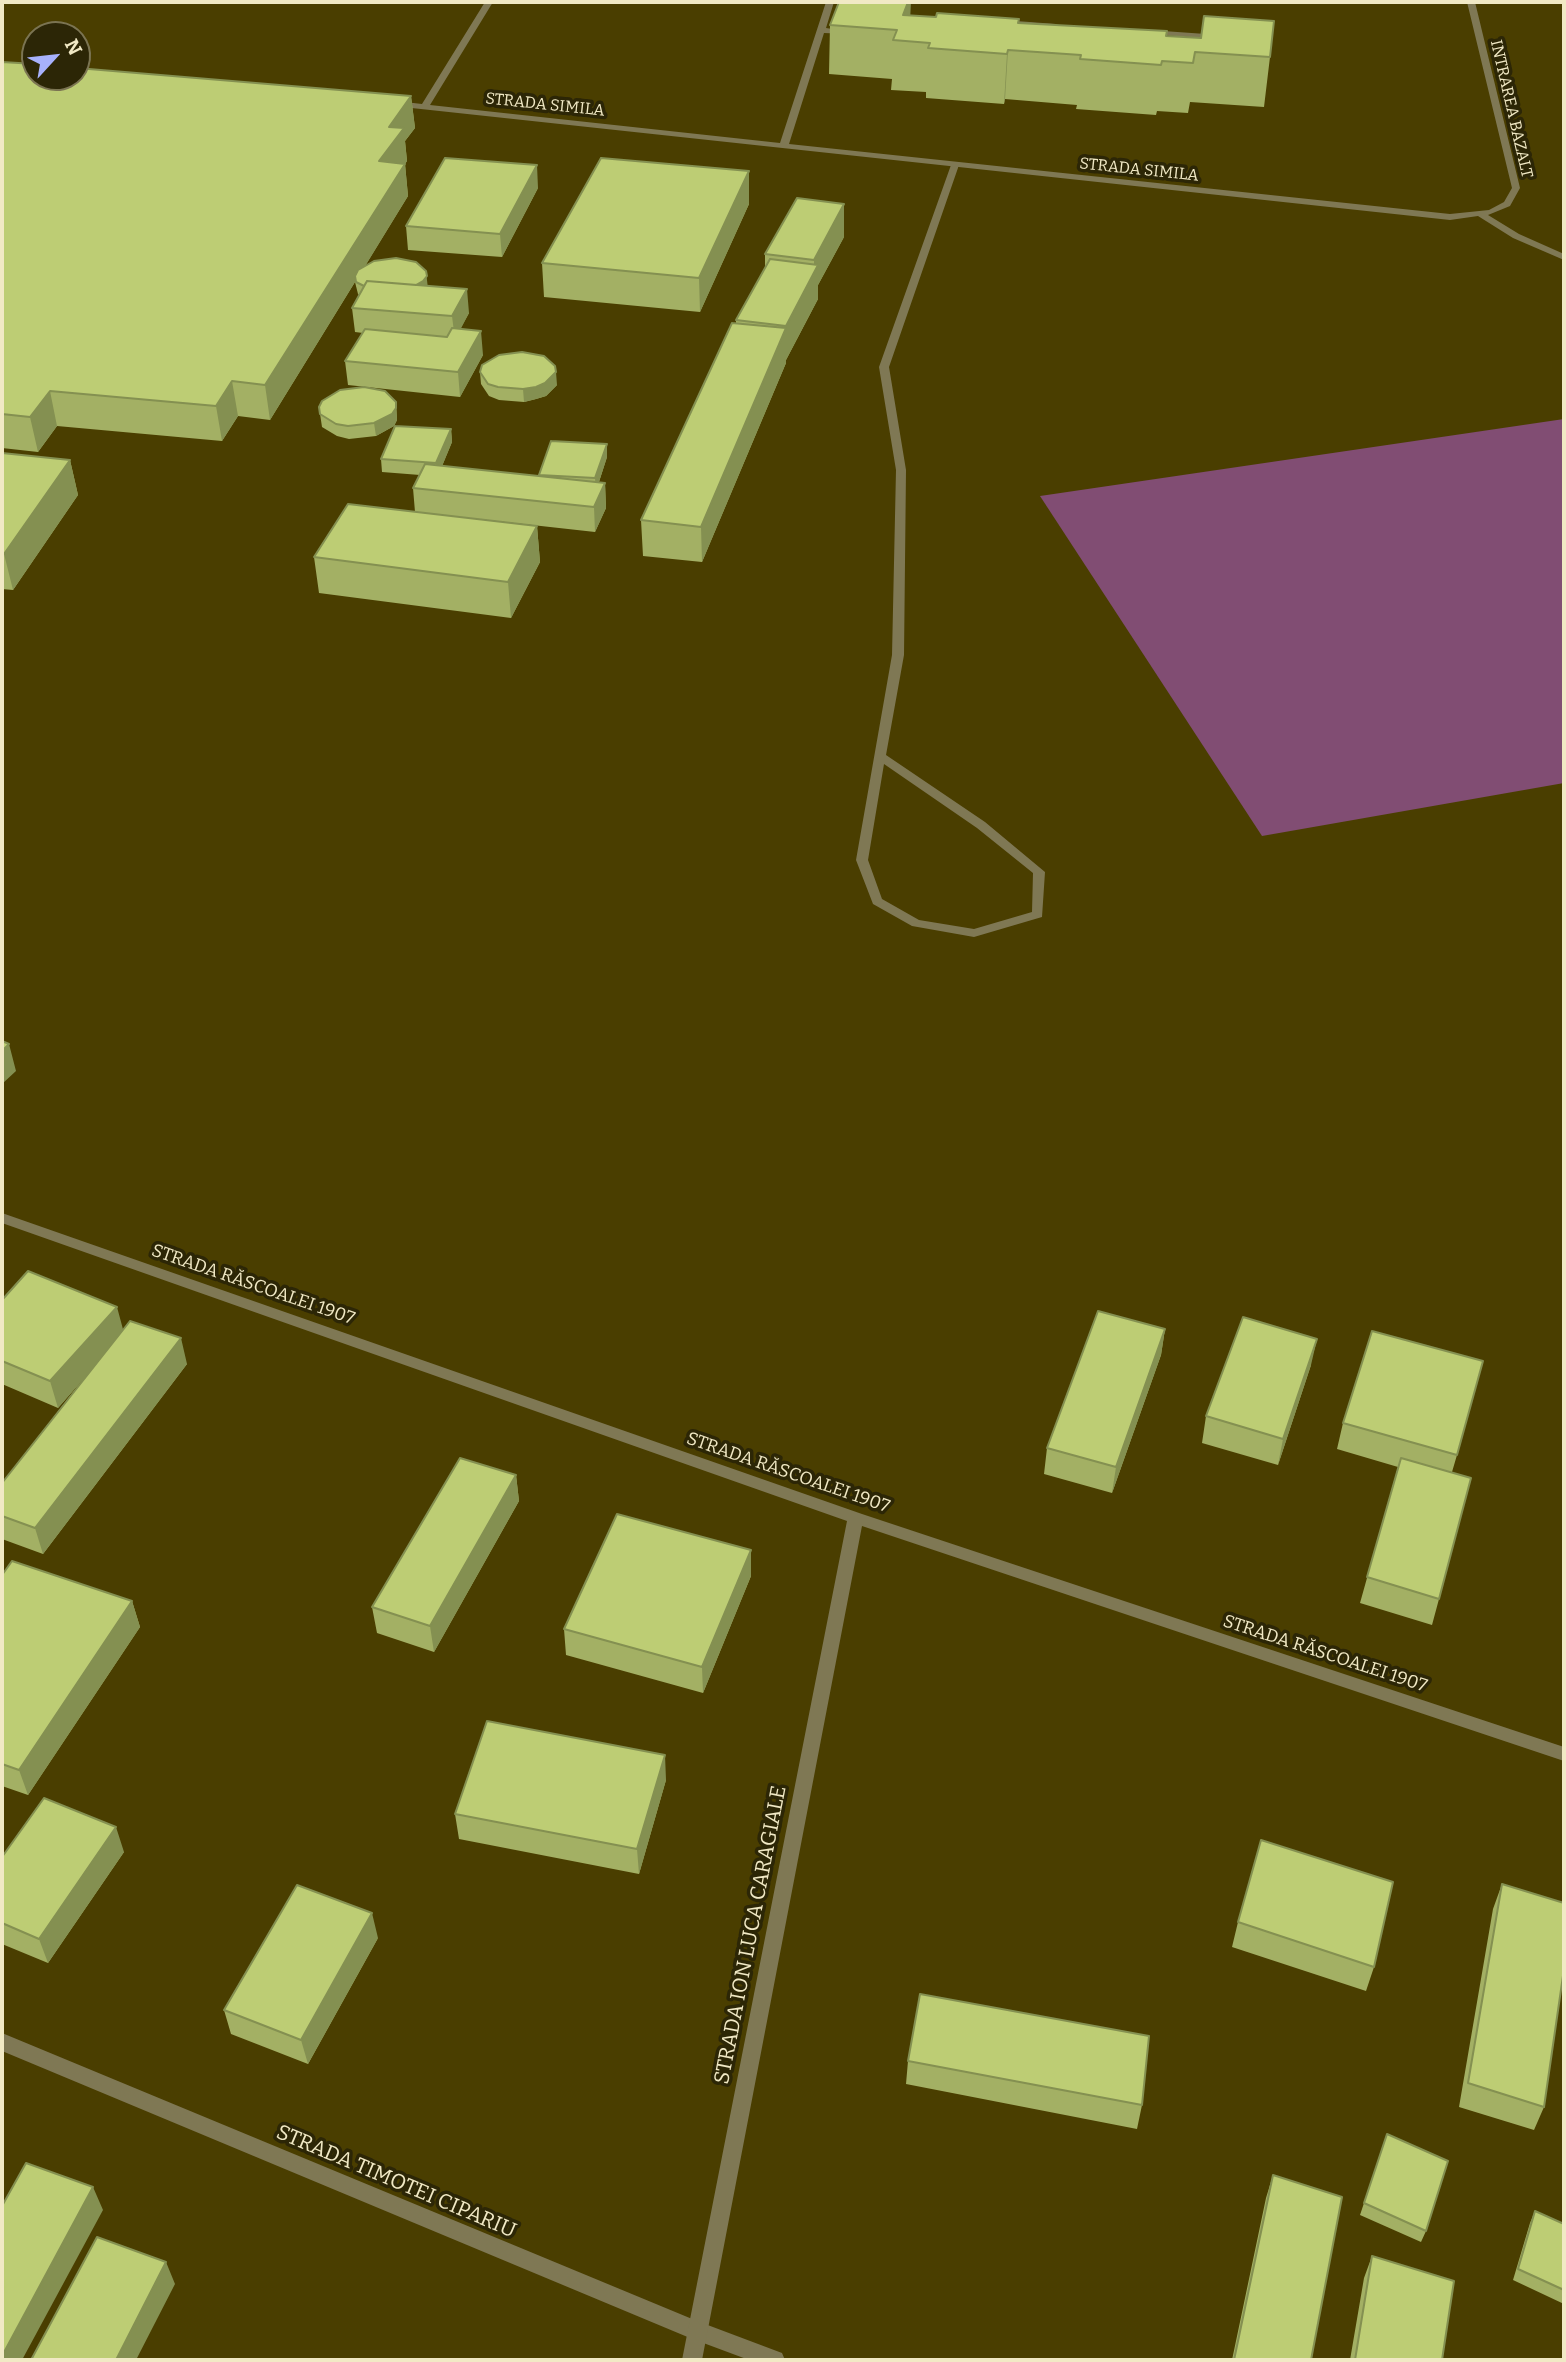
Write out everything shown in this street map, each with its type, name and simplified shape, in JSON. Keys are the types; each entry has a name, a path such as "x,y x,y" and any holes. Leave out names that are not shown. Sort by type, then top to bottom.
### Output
{"street":[{"path":"425,107 489,2"},
{"path":"784,145 830,2"},
{"name":"INTRAREA BAZALT","path":"1471,2 1516,188 1507,204 1491,212"},
{"path":"993,21 1062,26"},
{"path":"821,30 843,32 854,29"},
{"path":"1144,32 1226,37"},
{"name":"STRADA SIMILA","path":"383,103 1450,217 1491,212"},
{"path":"880,756 981,825 1039,872 1038,914 974,933 916,923 877,901 862,860 880,756 898,655 901,470 884,367 956,164"},
{"path":"1479,213 1516,236 1564,257"},
{"name":"STRADA RĂSCOALEI 1907","path":"2,1218 856,1518 1564,1754"},
{"name":"STRADA ION LUCA CARAGIALE","path":"692,2360 856,1518"},
{"name":"STRADA TIMOTEI CIPARIU","path":"2,2042 697,2331 775,2360"}],"shaded area":[{"path":"1564,419 1564,783 1262,836 1040,496"}],"building":[{"path":"839,2 908,2 903,15 936,17 937,13 1019,19 1018,23 1167,31 1166,36 1201,38 1204,16 1274,21 1270,57 1195,52 1193,63 1162,61 1161,65 1080,59 1081,55 1008,50 1007,54 928,48 930,43 893,40 897,30 830,25"},
{"path":"2,62 21,63 21,91 91,91 91,69 411,96 389,127 404,128 379,161 405,164 265,385 232,381 216,406 50,391 30,417 2,414"},
{"path":"445,158 537,165 500,234 406,226"},
{"path":"601,158 749,171 699,278 542,263"},
{"path":"797,198 844,204 814,260 765,254"},
{"path":"396,258 416,262 426,271 427,276 416,285 367,281 364,286 356,282 358,270 374,261"},
{"path":"770,259 818,265 786,326 736,320"},
{"path":"367,281 467,289 452,316 352,308"},
{"path":"732,323 786,328 701,527 641,520"},
{"path":"452,328 481,331 458,372 345,361 365,329 447,337"},
{"path":"522,352 544,356 555,366 556,372 545,383 536,387 523,389 488,384 480,372 482,365 499,355"},
{"path":"364,387 385,391 396,402 392,414 374,423 348,426 336,424 320,414 322,401 340,390"},
{"path":"395,426 451,429 436,463 381,459"},
{"path":"551,441 607,444 595,478 539,475"},
{"path":"2,453 70,460 4,554 2,554"},
{"path":"425,464 605,483 594,507 413,488"},
{"path":"348,504 537,526 508,582 314,557"},
{"path":"2,1041 9,1044 2,1051"},
{"path":"28,1271 117,1307 50,1381 2,1361 2,1300"},
{"path":"1098,1311 1165,1329 1116,1467 1047,1448"},
{"path":"1243,1317 1317,1339 1283,1439 1206,1416"},
{"path":"130,1321 181,1338 35,1528 2,1516 2,1483"},
{"path":"1372,1331 1483,1361 1457,1455 1343,1423"},
{"path":"460,1458 516,1475 430,1626 372,1607"},
{"path":"1401,1458 1471,1478 1439,1599 1367,1577"},
{"path":"617,1514 751,1550 702,1667 564,1629"},
{"path":"12,1561 132,1601 19,1770 2,1764 2,1575"},
{"path":"487,1721 665,1755 637,1849 455,1814"},
{"path":"44,1798 116,1827 39,1939 2,1923 2,1857"},
{"path":"1261,1840 1393,1882 1374,1967 1238,1922"},
{"path":"1502,1884 1564,1903 1564,1969 1544,2107 1468,2083"},
{"path":"297,1885 372,1913 301,2040 224,2010"},
{"path":"920,1994 1149,2036 1142,2105 908,2061"},
{"path":"1387,2134 1448,2161 1426,2231 1364,2203"},
{"path":"26,2163 93,2187 2,2356 2,2206"},
{"path":"1273,2175 1342,2197 1311,2360 1234,2360"},
{"path":"1535,2211 1564,2224 1564,2290 1518,2269"},
{"path":"97,2237 166,2262 116,2360 31,2360"},
{"path":"1372,2256 1454,2281 1442,2360 1355,2360"}]}
